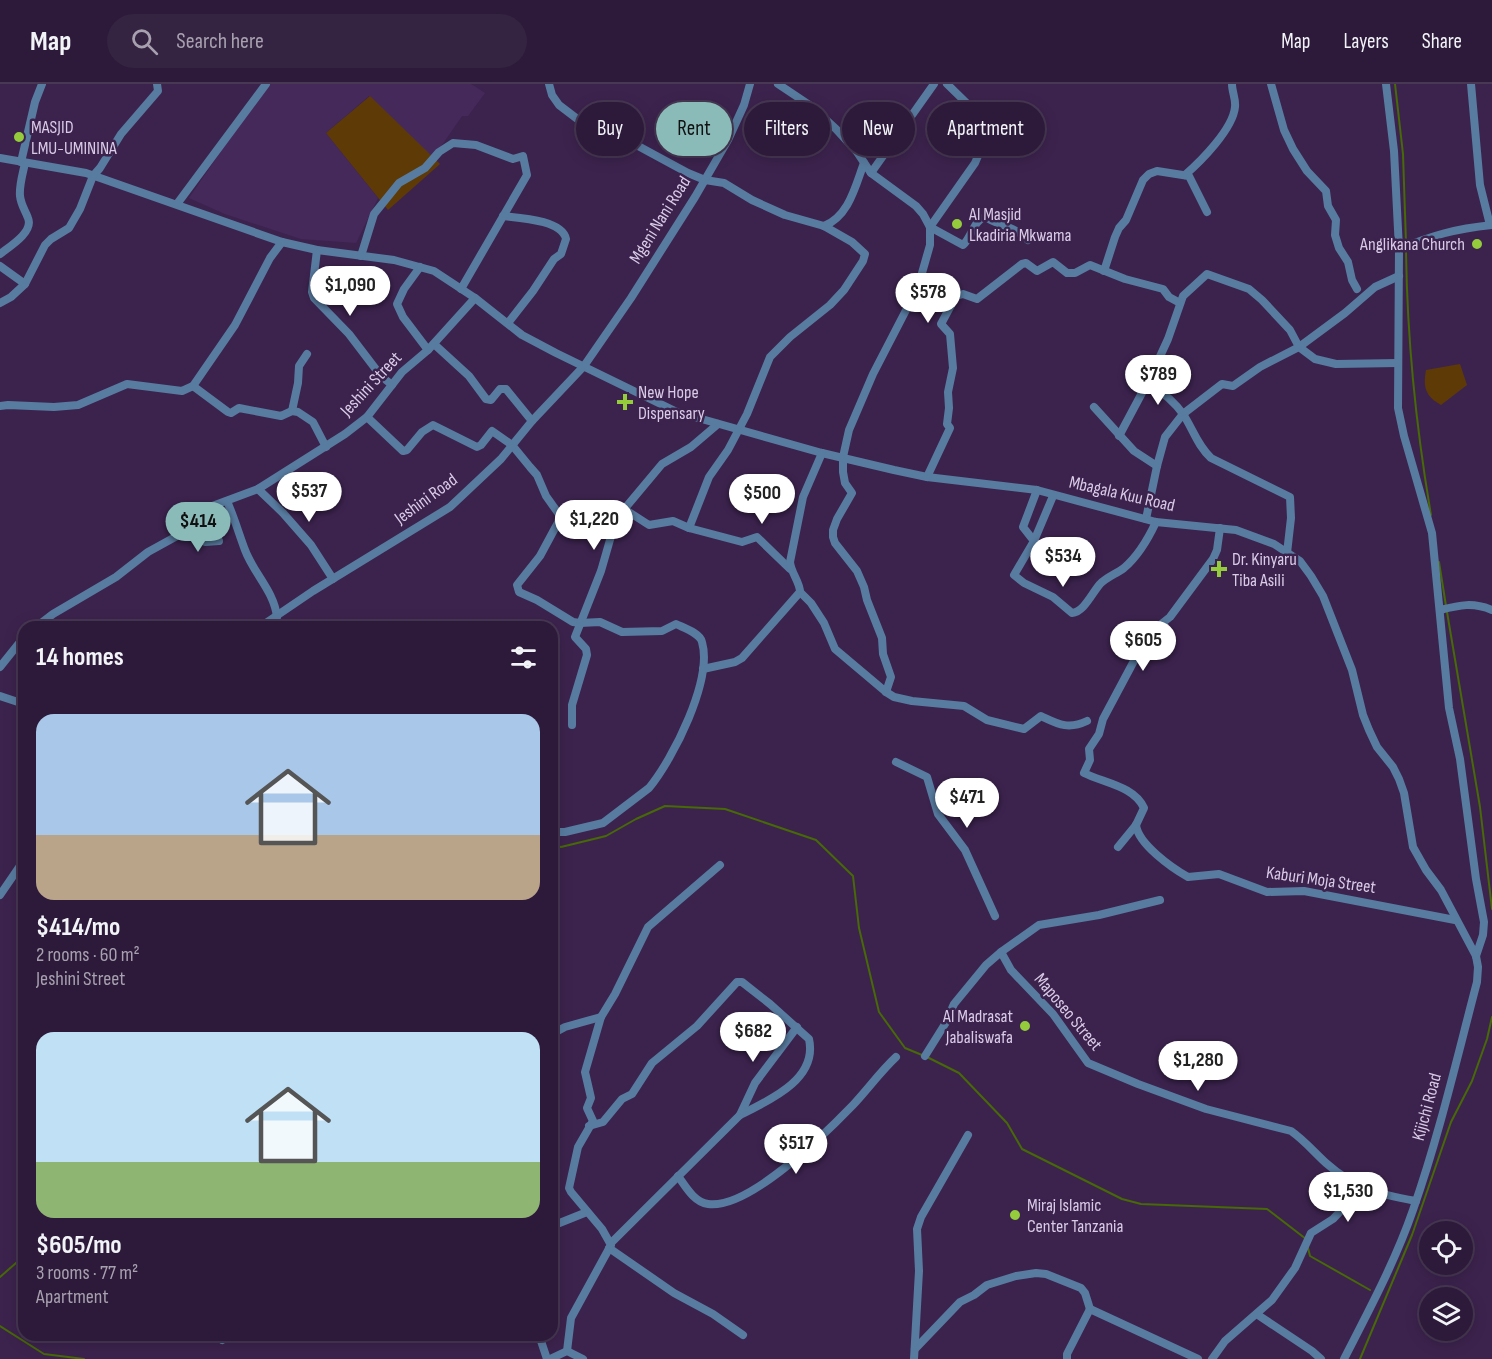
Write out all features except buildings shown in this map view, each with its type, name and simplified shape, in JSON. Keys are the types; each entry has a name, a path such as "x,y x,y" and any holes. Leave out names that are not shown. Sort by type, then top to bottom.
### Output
{"street":[{"path":"0,254 23,234 29,224 29,219 21,204 19,191 35,102 42,84"},
{"path":"0,303 11,297 25,284 51,239 69,228 93,176 121,134 158,91 158,84"},
{"path":"0,158 93,176 177,204 266,84"},
{"path":"549,84 552,95 559,105 580,121 616,134 688,174 724,183 752,200 785,215 824,226 858,247 865,254 865,258 844,290 770,357 754,399 728,450 708,477 689,528"},
{"name":"Mgeni Nani Road","path":"584,366 631,298 705,180 728,140 744,105 750,84"},
{"path":"778,84 811,106 851,145 871,173 916,206 930,227 930,245 918,287 873,374 849,430 843,457 844,479 852,493 833,530 835,543 859,575 872,617 881,635 883,654 891,677 886,692"},
{"path":"871,173 934,84"},
{"path":"930,227 975,163 989,130 986,122 947,84"},
{"path":"1185,175 1203,160 1234,114 1235,98 1232,84"},
{"path":"1270,84 1284,130 1293,149 1307,171 1326,190 1328,206 1336,220 1335,235 1339,248 1348,262 1352,280 1357,289"},
{"path":"1386,84 1394,151 1399,249 1398,408 1432,533 1449,708 1460,759 1476,879 1485,922 1476,956"},
{"path":"1399,249 1453,230 1491,225 1480,185 1471,84"},
{"path":"362,256 374,214 399,183 425,168 440,152 453,143 476,145 513,159 524,156 527,175 461,289"},
{"path":"824,226 835,221 849,202 864,164"},
{"path":"1104,271 1119,228 1126,220 1143,180 1149,174 1157,171 1191,178 1207,212"},
{"name":"Mbagala Kuu Road","path":"177,204 282,242 317,250 394,260 434,271 476,298 522,335 556,354 677,412 822,453 927,477 1037,490 1156,522 1236,530 1274,544 1300,561 1323,596 1352,670 1369,730 1377,747 1393,767 1399,779 1404,793 1413,847 1441,890 1476,956"},
{"path":"503,216 555,225 564,233 566,239 561,254 554,259 508,323"},
{"path":"930,227 963,244 967,241 978,220 985,217 1020,232 1028,240"},
{"path":"0,406 78,405 127,384 182,390 193,386 235,325 270,258 282,242"},
{"path":"317,250 312,292 314,298 349,334 381,376 392,385"},
{"path":"927,477 950,428 947,423 948,392 953,368 950,334 941,324 956,296 963,294 978,299 999,280 1023,264 1027,264 1036,271 1053,262 1067,273 1075,273 1090,265 1163,289 1169,297 1180,303"},
{"path":"0,266 25,284"},
{"path":"420,267 404,289 397,304 402,317 431,347 469,376 486,399 491,400 501,389 506,389 532,421"},
{"path":"1119,436 1168,339 1180,303 1186,292 1205,275 1210,274 1249,289 1290,330 1299,347 1308,355 1325,362 1398,363"},
{"path":"1146,519 1165,437 1183,414 1222,384 1235,385 1260,367 1299,347 1345,313 1375,287 1399,276"},
{"name":"Jeshini Street","path":"44,621 116,577 148,552 174,538 207,508 258,489 326,447 367,417 402,372 431,347 476,298"},
{"path":"292,411 298,383 298,366 307,354"},
{"name":"Jeshini Road","path":"270,621 333,579 450,507 491,470 532,421 584,366"},
{"path":"1148,382 1165,395 1183,414 1201,447 1211,458 1290,497 1287,553"},
{"path":"193,386 228,412 239,408 281,416 292,411 298,412 313,422 326,447"},
{"path":"1094,407 1106,418 1119,436 1140,455 1157,465"},
{"path":"367,417 405,451 422,432 433,425 477,447 492,431 512,445 537,475 546,496 561,517 540,556 521,579 517,589 519,592 580,623 600,622 622,632 662,631 676,624 701,639 703,669 701,685 666,765 648,788 603,823 558,832"},
{"path":"572,725 572,705 586,655 586,649 575,639 601,571 615,521 662,464 691,447 718,424"},
{"path":"822,453 810,479 798,515 789,562 800,592 811,603 824,623 835,649 894,697 964,706 987,720 1024,729 1041,716 1062,726 1087,721"},
{"path":"258,489 311,545 333,579"},
{"path":"1034,541 1023,527 1037,490"},
{"path":"1053,496 1034,541 1013,574 1014,577 1053,597 1071,613 1075,614 1081,609 1103,581 1130,562 1156,522"},
{"path":"227,501 245,550 262,583 273,597 277,617"},
{"path":"624,509 649,525 673,521 689,528 742,542 757,537 790,569"},
{"path":"1118,847 1136,825 1144,808 1134,795 1122,787 1084,773 1090,760 1089,749 1099,734 1104,716 1146,639 1170,617 1213,559 1217,550 1220,528"},
{"path":"185,529 206,542 219,541"},
{"path":"703,669 735,662 742,658 800,592"},
{"path":"1440,610 1466,604 1475,604 1492,610"},
{"path":"0,667 18,644"},
{"path":"0,696 18,702"},
{"path":"896,762 927,778 938,814 965,850 995,916"},
{"name":"Kaburi Moja Street","path":"1136,825 1137,832 1148,846 1188,877 1219,874 1267,892 1304,891 1455,920"},
{"path":"720,865 648,927 601,1017 585,1076 591,1098 591,1103 587,1108 593,1120 578,1147 569,1188 610,1245 674,1293 713,1314 743,1335"},
{"path":"0,895 18,869"},
{"path":"925,1056 945,1024 954,1004 986,965 1040,925 1099,915 1160,900"},
{"name":"Maposeo Street","path":"1001,952 1011,970 1053,1014 1088,1063 1138,1084 1206,1108 1291,1131 1302,1138 1326,1163 1359,1187 1416,1201"},
{"name":"Kijichi Road","path":"1344,1359 1386,1277 1429,1164 1477,982 1476,956"},
{"path":"567,1351 571,1318 610,1245 740,1115 796,1081 806,1068 810,1043 807,1036 797,1027 741,982 737,982 697,1026 656,1058 632,1094 622,1099 603,1122 589,1126"},
{"path":"558,1031 601,1017"},
{"path":"740,1115 755,1083 797,1027"},
{"path":"678,1176 693,1196 701,1202 719,1204 736,1199 770,1179 792,1162 853,1104 896,1057"},
{"path":"914,1359 919,1271 917,1229 921,1217 968,1135"},
{"path":"1212,1359 1225,1341 1258,1315 1272,1300 1289,1278 1311,1233 1334,1219 1359,1187"},
{"path":"558,1224 587,1212"},
{"path":"915,1348 960,1302 987,1285 1016,1276 1036,1273 1046,1274 1081,1288 1085,1293 1090,1309 1067,1354 1067,1359"},
{"path":"1090,1309 1198,1359"},
{"path":"1258,1315 1321,1359"},
{"path":"541,1341 548,1359 567,1351 583,1359"}],"shaded area":[{"path":"271,84 471,84 485,93 468,116 462,116 433,158 369,96 326,133 378,198 356,243 301,239 225,214 189,198"},
{"path":"370,96 440,164 388,210 326,133"},
{"path":"1460,364 1467,385 1441,405 1431,398 1426,390 1426,370"}],"waterway":[{"path":"1395,84 1403,154 1406,243"},
{"path":"1406,249 1413,382 1431,515"},
{"path":"1439,562 1446,606"},
{"path":"1447,612 1480,807 1492,909"},
{"path":"558,846 606,836 665,806 725,809 816,840 853,876 859,928 879,1012 905,1048 922,1055"},
{"path":"1360,1359 1412,1235 1451,1122 1472,1081 1492,1017"},
{"path":"927,1057 959,1073 1007,1123 1022,1149 1122,1199 1141,1204 1267,1209 1306,1239"},
{"path":"1308,1248 1310,1256 1370,1290"},
{"path":"0,1277 18,1261"},
{"path":"0,1326 18,1337"},
{"path":"24,1341 44,1354 84,1359"}],"place":[{"name":"MASJID LMU-UMININA","path":"19,137"},
{"name":"Al Masjid Lkadiria Mkwama","path":"957,224"},
{"name":"Anglikana Church","path":"1477,244"},
{"name":"New Hope Dispensary","path":"625,402"},
{"name":"Dr. Kinyaru Tiba Asili","path":"1219,569"},
{"name":"Al Madrasat Jabaliswafa","path":"1025,1026"},
{"name":"Miraj Islamic Center Tanzania","path":"1015,1215"}]}
